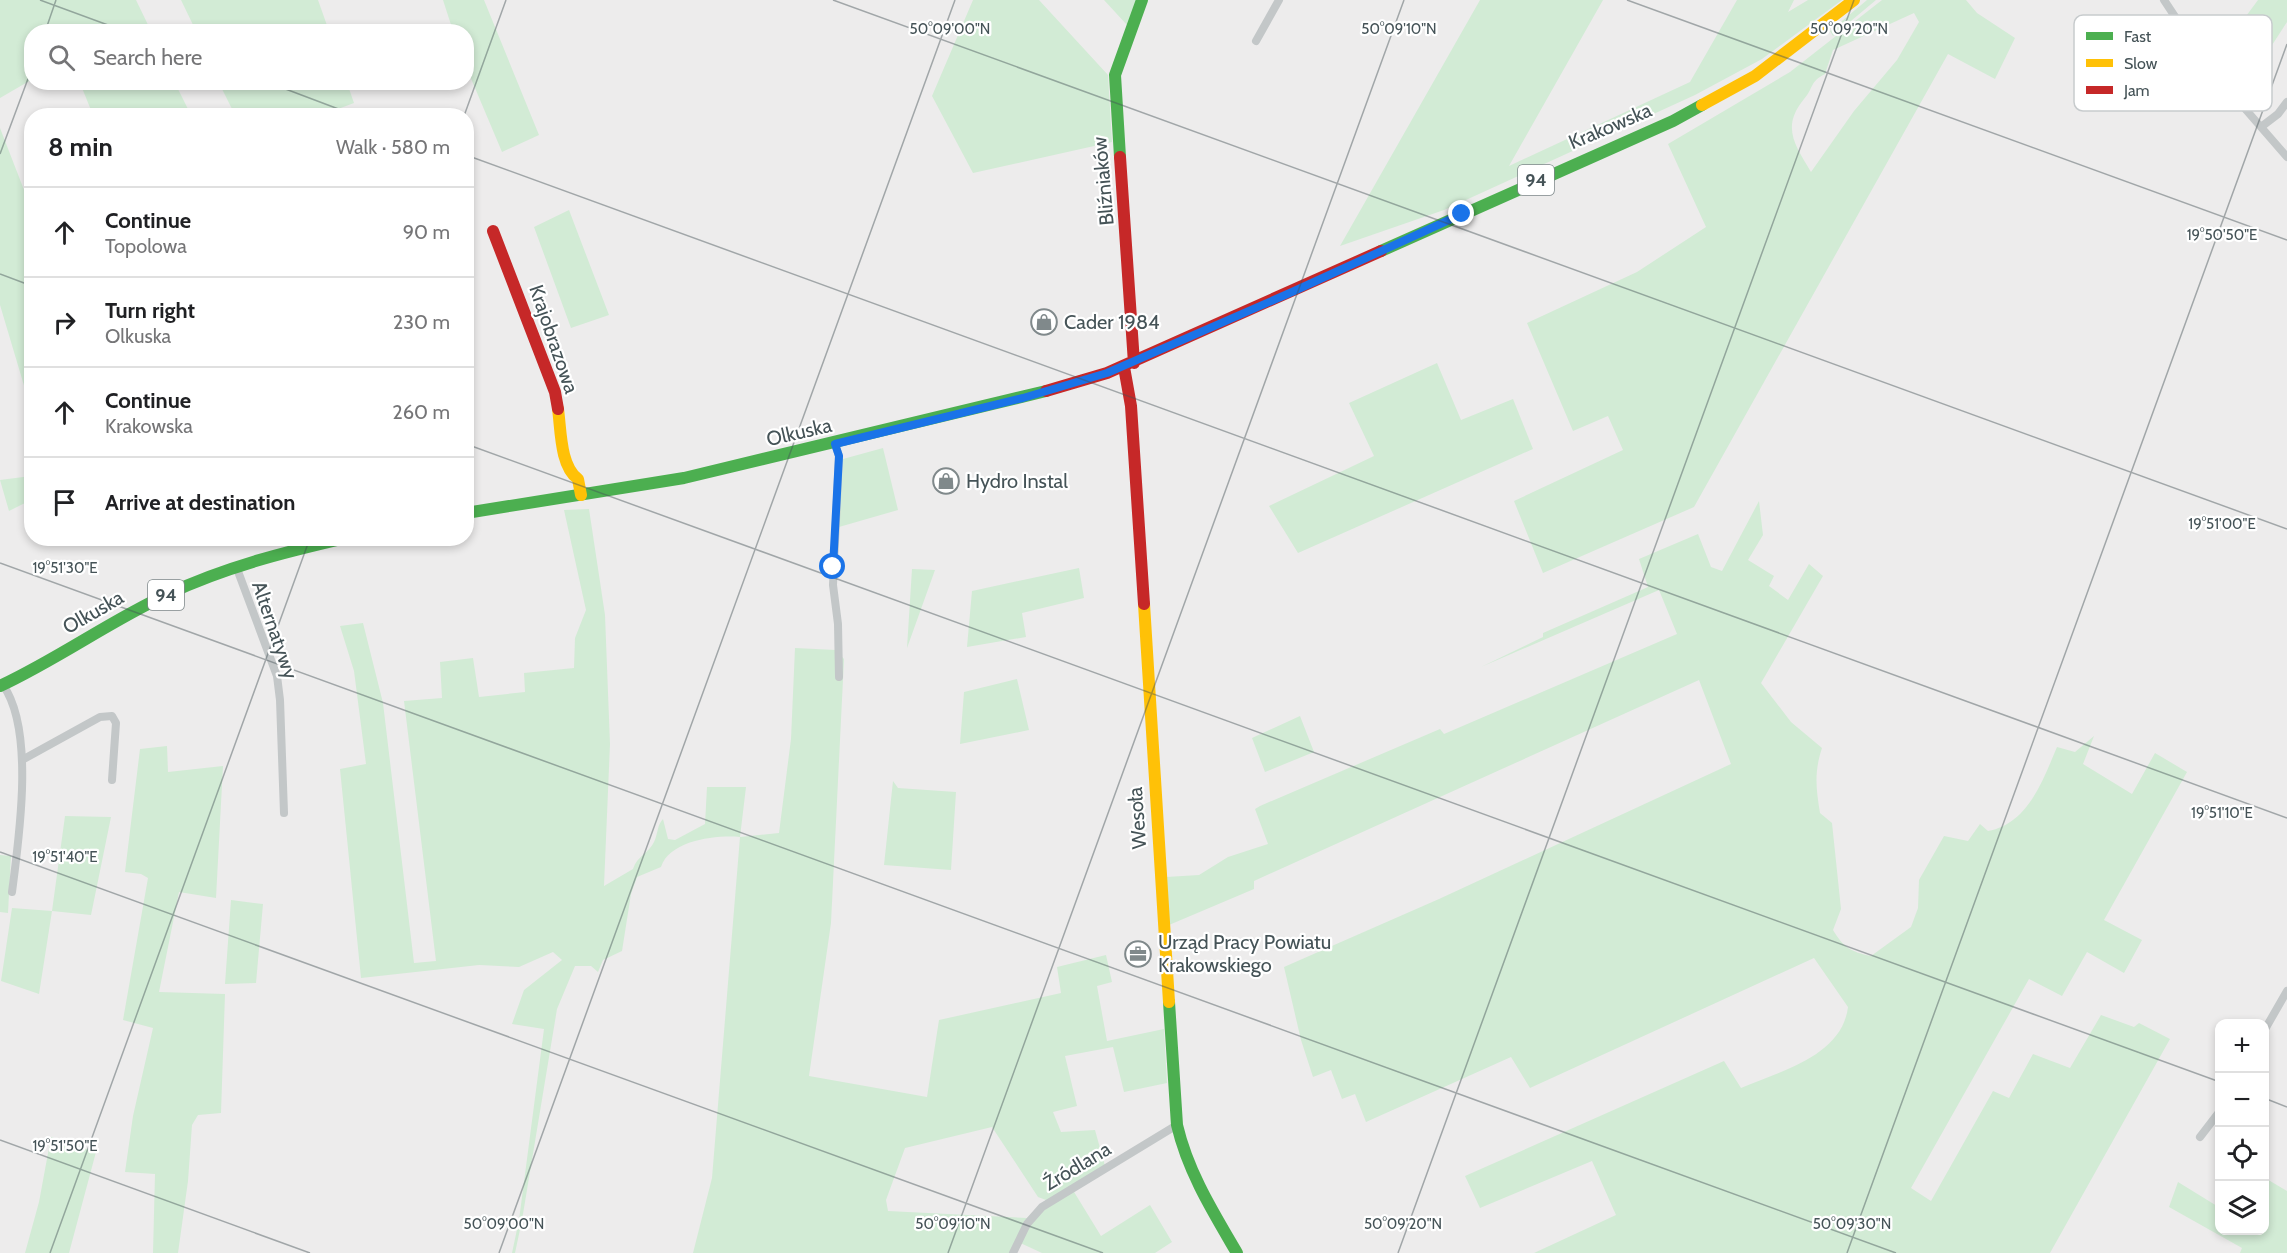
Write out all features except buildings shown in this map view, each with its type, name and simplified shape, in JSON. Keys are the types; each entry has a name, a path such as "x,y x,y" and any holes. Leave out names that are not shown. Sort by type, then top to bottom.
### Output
{"main road":[{"name":"Bliźniaków","path":"1129,365 1115,82 1121,55 1142,0"},
{"name":"Krakowska","path":"1129,365 1581,159 1673,120 1755,76 1854,0"},
{"name":"Krajobrazowa","path":"493,231 555,392 565,455 571,474 579,479 581,495"},
{"name":"Olkuska","path":"474,512 684,478 1023,398 1129,365"},
{"name":"Wesoła","path":"1129,365 1177,1125 1184,1154 1237,1253"},
{"name":"Olkuska","path":"2,685 144,605 207,576 316,546"}],"street":[{"path":"1256,41 1279,0"},
{"path":"2164,0 2174,15"},
{"path":"2261,128 2278,114 2287,102"},
{"path":"2246,111 2287,157"},
{"path":"835,444 839,456 833,585 838,624 839,677"},
{"name":"Alternatywy","path":"236,567 277,676 284,813"},
{"path":"2,685 12,700 23,749 12,892"},
{"path":"22,760 100,717 108,715 115,718 116,723 112,780"},
{"path":"2269,1024 2287,991"},
{"path":"2200,1137 2215,1118"},
{"name":"Źródlana","path":"1013,1253 1027,1224 1042,1207 1177,1125"}],"green space":[{"path":"0,0 136,0 148,24 24,24 24,84 0,98"},
{"path":"181,0 318,0 327,24 193,24"},
{"path":"443,0 484,0 539,135 502,152 474,86 474,24 451,24"},
{"path":"973,0 1039,0 1108,75 1112,142 973,173 932,96"},
{"path":"1104,0 1137,0 1127,25"},
{"path":"1480,0 1603,0 1509,166 1690,82 1737,0 1794,0 1788,12 1808,0 1842,0 1762,59 1695,95 1444,210 1340,246"},
{"path":"1867,0 1876,0 1833,36 1830,31"},
{"path":"1882,0 1966,0 1977,13 2015,38 1995,79 1948,54 1694,507 1543,573 1514,501 1623,450 1608,416 1573,431 1527,323 1637,272 1706,227 1668,144 1790,72","holes":["1914,13 1919,22 1897,60 1854,111 1811,172 1793,136 1793,118 1814,83 1825,74 1833,50"]},
{"path":"2258,0 2287,0 2287,22 2272,45 2272,15 2247,15"},
{"path":"83,90 178,90 188,108 90,108"},
{"path":"222,90 349,90 354,103 341,108 232,108"},
{"path":"0,128 24,190 24,386 0,305"},
{"path":"569,210 609,315 571,328 534,227"},
{"path":"1437,363 1461,420 1513,399 1533,449 1298,553 1269,506 1374,456 1349,403"},
{"path":"883,448 898,510 839,527 843,459"},
{"path":"24,477 24,504 9,511 0,480"},
{"path":"1759,501 1763,535 1748,560 1774,576 1769,586 1788,600 1809,564 1823,576 1761,683 1791,722 1822,748 1817,773 1820,813 1832,823 1841,909 1833,930 1848,948 1871,956 1911,927 1918,908 1919,880 1944,836 1968,841 1980,824 1988,831 2014,820 2024,810 2040,786 2057,747 2075,752 2094,736 2083,764 2132,794 2155,753 2187,772 2104,920 2142,940 2124,973 2087,952 2062,996 2029,979 1911,1188 1931,1201 1993,1091 2009,1098 2033,1054 2070,1068 2101,1015 2134,1027 2139,1023 2170,1039 2050,1253 1534,1253 1616,1215 1592,1161 1480,1208 1465,1176 1724,1061 1741,1088 1791,1068 1822,1050 1843,1024 1848,1007 1814,958 1530,1088 1511,1057 1366,1122 1355,1094 1342,1099 1331,1070 1313,1077 1301,1040 1284,967 1439,899 1731,764 1699,680 1254,881 1254,889 1169,925 1166,877 1199,875 1228,857 1268,844 1255,809 1260,806 1440,729 1444,734 1677,634 1659,590 1481,667 1543,637 1543,633 1648,587 1639,559 1698,534 1711,567 1722,571"},
{"path":"589,509 605,615 610,744 604,886 633,869 637,861 652,846 663,819 668,839 675,840 705,824 707,787 746,787 740,837 707,838 684,845 666,858 661,867 637,877 631,894 622,951 603,960 598,972 591,966 575,966 557,1009 522,1220 515,1253 512,1253 519,1220 544,1029 512,1024 524,990 562,960 553,952 519,967 479,965 361,978 340,769 366,764 354,671 340,626 363,623 383,703 414,963 436,961 404,701 442,698 440,662 473,658 479,697 525,692 524,673 574,668 575,638 586,610 564,510"},
{"path":"1079,568 1084,598 1022,613 1026,637 967,647 972,591"},
{"path":"912,569 935,570 907,648"},
{"path":"795,648 836,650 844,659 831,923 809,1076 927,1097 939,1020 1061,993 1057,967 1106,955 1112,982 1097,986 1107,1041 1164,1029 1167,1083 1124,1092 1113,1047 1065,1056 1077,1106 1053,1112 1061,1132 1095,1130 1105,1166 1071,1187 1101,1236 1150,1205 1172,1242 1155,1253 1042,1253 1016,1241 1010,1253 693,1253 712,1178 740,837 779,833 791,739","holes":["992,1127 1038,1197 1046,1200 1027,1218 888,1211 886,1200 905,1148"]},
{"path":"1017,679 1029,730 960,744 964,692"},
{"path":"1300,716 1314,752 1265,772 1252,738"},
{"path":"167,746 168,772 223,766 216,898 179,892 159,992 225,994 221,1113 198,1115 192,1125 188,1181 178,1253 153,1253 155,1174 125,1172 133,1116 153,1028 123,1020 148,878 141,874 125,872 140,749"},
{"path":"893,781 898,788 956,792 951,870 884,865"},
{"path":"65,816 111,817 91,915 52,911"},
{"path":"0,855 11,856 8,913 0,912"},
{"path":"231,900 263,904 256,983 225,984"},
{"path":"12,908 52,911 39,994 1,981"},
{"path":"51,1137 96,1152 69,1253 25,1253 39,1202"},
{"path":"2269,1180 2287,1191 2287,1253 2240,1253 2242,1248 2219,1235 2269,1235"},
{"path":"2178,1182 2215,1205 2215,1233 2169,1207"}],"traffic: fast":[{"path":"1120,157 1115,75 1142,0"},
{"path":"1381,251 1673,121 1702,105"},
{"path":"474,512 684,478 1046,391"},
{"path":"0,686 43,664 125,616 190,584 256,561 313,546"},
{"path":"1169,1002 1177,1125 1194,1175 1237,1253"}],"traffic: slow":[{"path":"1702,105 1755,76 1854,0"},
{"path":"558,409 565,457 572,473 578,479 581,495"},
{"path":"1144,604 1169,1002"}],"traffic: jam":[{"path":"1120,157 1134,363"},
{"path":"493,231 555,392 558,409"},
{"path":"1046,391 1107,373 1381,251"},
{"path":"1124,367 1131,406 1144,604"}],"place":[{"name":"Cader 1984","path":"1044,322"},
{"name":"Hydro Instal","path":"946,481"},
{"name":"Urząd Pracy Powiatu Krakowskiego","path":"1138,954"}],"route":[{"path":"833,567 839,456 835,444 1023,398 1107,373 1134,363 1462,214"}]}
